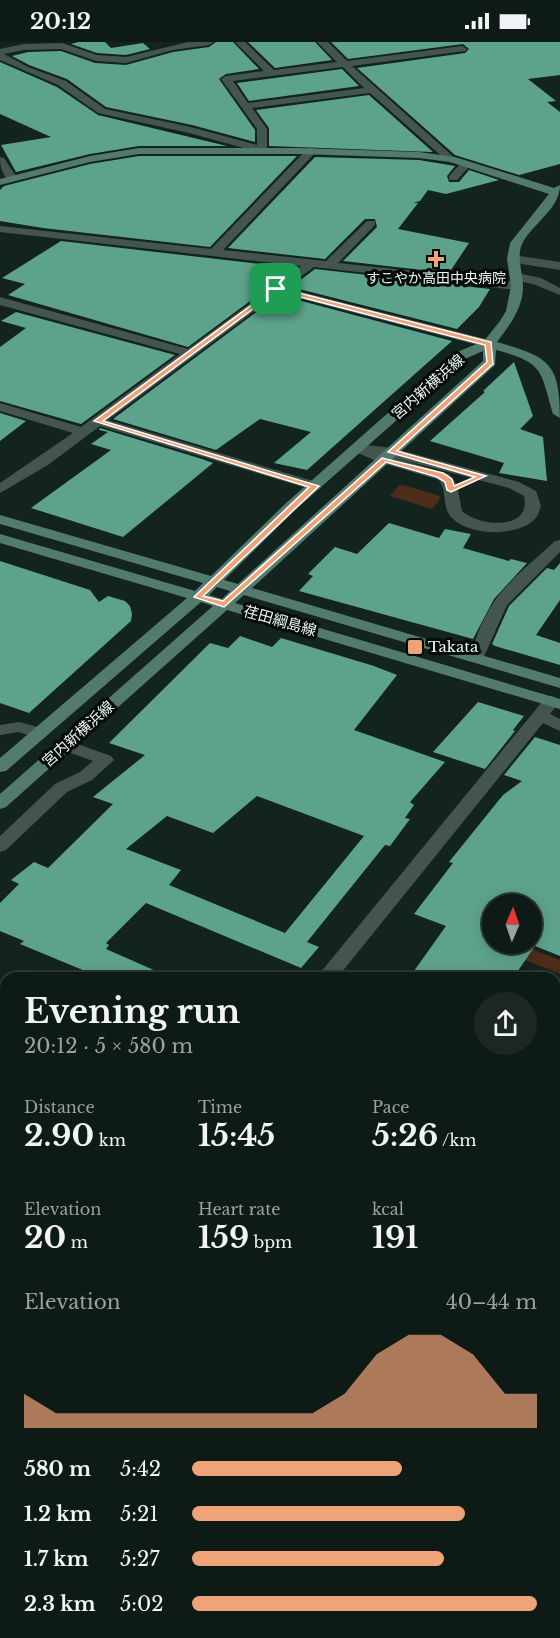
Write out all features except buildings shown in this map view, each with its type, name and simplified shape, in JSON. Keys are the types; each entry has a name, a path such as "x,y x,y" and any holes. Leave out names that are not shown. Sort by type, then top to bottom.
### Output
{"street":[{"path":"0,54 24,47 62,46 96,58 126,60 164,45 209,42"},
{"path":"240,42 271,73"},
{"path":"322,42 347,63 372,90 452,159"},
{"path":"262,150 262,129 226,79 462,49"},
{"path":"0,54 25,69 62,83 102,111 191,130 262,150"},
{"path":"247,106 372,90"},
{"path":"0,182 90,159 139,151 262,150 419,155 452,159 557,190 516,243 513,259 517,282 512,311 489,344"},
{"path":"214,253 311,151"},
{"path":"0,160 12,179"},
{"path":"453,178 466,164"},
{"path":"328,266 371,223"},
{"path":"0,229 328,266 517,282 537,281 559,292"},
{"path":"513,259 560,266"},
{"path":"0,489 83,432 310,264"},
{"path":"276,289 489,344 530,357 546,369 560,414"},
{"path":"0,301 190,353"},
{"name":"宮内新横浜線","path":"0,767 198,597 315,486 462,355 489,344 490,362 242,589 0,803"},
{"path":"0,407 83,432"},
{"path":"97,421 315,486"},
{"path":"358,448 514,485 531,494 533,505 528,516 520,523 507,527 474,524 458,516 454,510 449,481 440,475 388,456"},
{"path":"451,490 482,476"},
{"name":"荏田綱島線","path":"0,519 560,683"},
{"name":"荏田綱島線","path":"0,538 224,604 551,707"},
{"path":"476,658 499,605 511,590 540,566 560,544"},
{"path":"331,972 551,707 560,726"},
{"path":"0,730 19,727 39,733"},
{"path":"0,846 61,788 86,776 105,760 66,744"}],"shaded area":[{"path":"403,485 440,496 439,501 432,509 390,496 398,486"},
{"path":"453,932 482,941 482,943"},
{"path":"542,953 560,960 560,972 509,954"}],"place":[{"name":"すこやか高田中央病院","path":"436,259"},
{"name":"Takata","path":"415,647"}],"route":[{"path":"276,289 489,344 490,362 392,452 482,476 451,490 449,481 440,475 384,459 224,604 198,597 290,507 315,486 97,421 276,289"}]}
